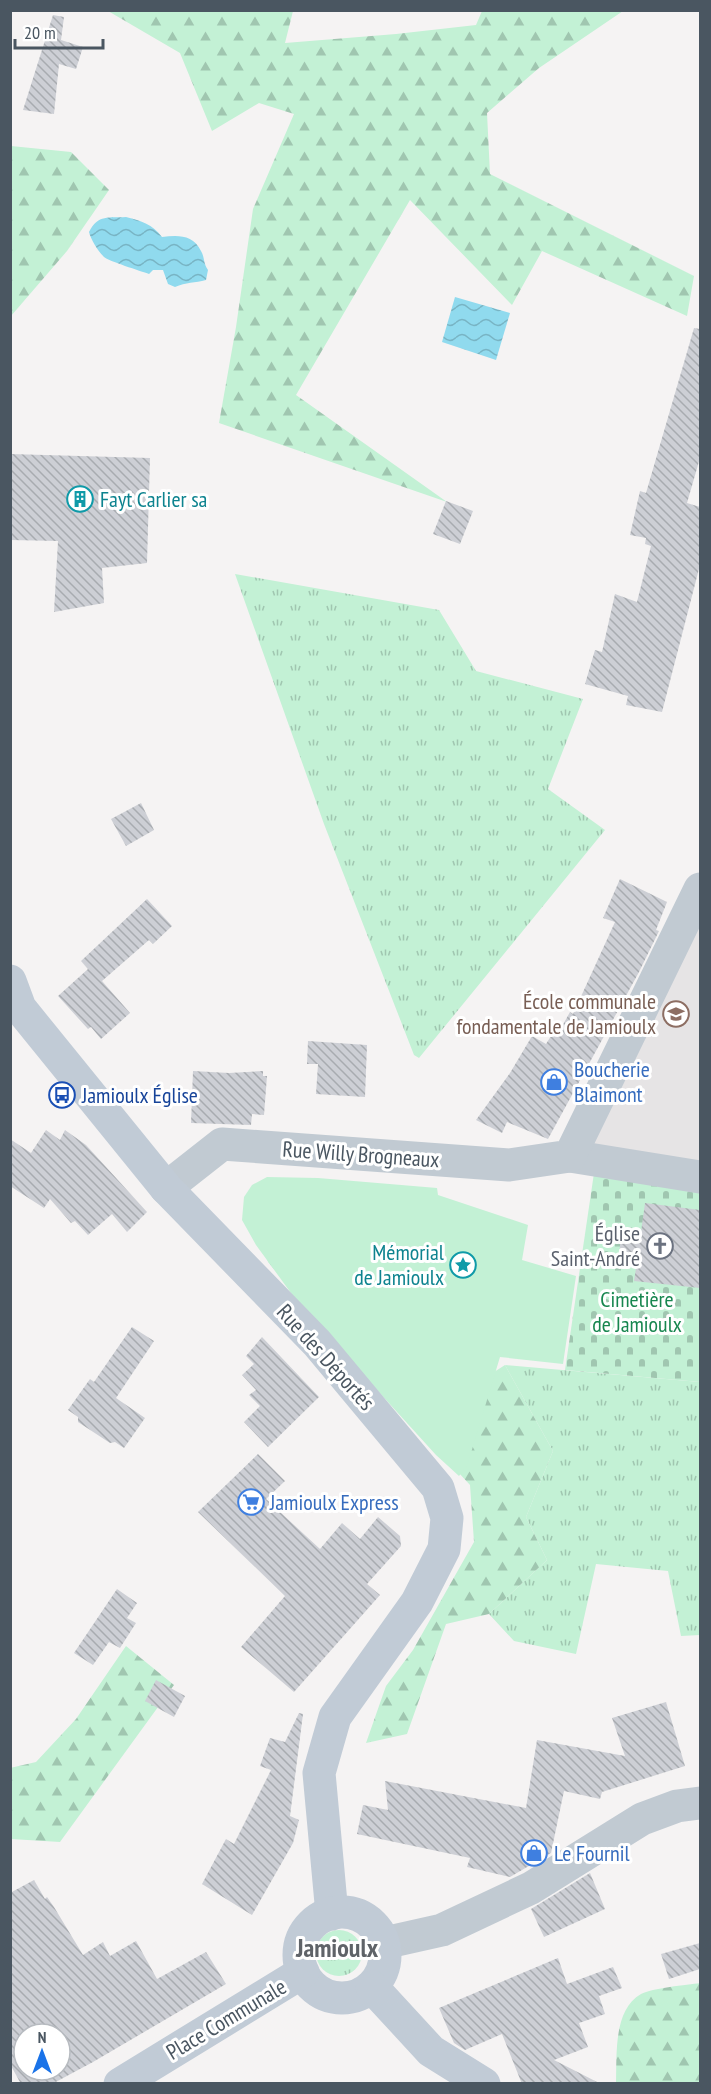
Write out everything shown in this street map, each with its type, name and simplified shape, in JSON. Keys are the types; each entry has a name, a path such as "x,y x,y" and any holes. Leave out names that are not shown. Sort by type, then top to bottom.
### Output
{"street":[{"path":"570,1156 700,889"},
{"name":"Rue des Déportés","path":"10,981 20,1008 166,1188 317,1343 438,1488 447,1518 444,1550 417,1602 334,1717 319,1773 332,1914"},
{"name":"Rue Willy Brogneaux","path":"166,1188 222,1144 509,1165 570,1156 700,1178"},
{"path":"384,1942 442,1930 502,1902 561,1870 642,1819 677,1806 700,1803"},
{"path":"332,1914 343,1911 368,1919 384,1942 384,1968 372,1987 431,2051 473,2082"},
{"name":"Place Communale","path":"332,1914 323,1916 308,1927 299,1950 303,1972 313,1987 331,1996 354,1996 372,1987"},
{"name":"Place Communale","path":"120,2084 303,1972"}],"shaded area":[{"name":"École communale fondamentale de Jamioulx","path":"700,909 700,1166 588,1146"}],"green space":[{"path":"108,11 293,11 285,43 476,25 482,11 623,11 539,68 487,113 490,174 694,276 687,316 542,251 512,305 410,200 296,395 447,502 219,423 253,209 294,114 259,103 212,131 180,53"},
{"path":"11,146 71,152 109,190 67,251 11,316"},
{"path":"235,574 439,610 476,671 583,699 548,789 605,830 419,1058 414,1055 324,824"},
{"name":"Cimetière de Jamioulx","path":"594,1173 700,1186 700,1382 565,1370"},
{"path":"267,1177 318,1178 437,1188 438,1195 528,1225 522,1260 576,1276 563,1364 500,1357 467,1466 459,1476 436,1455 299,1304 256,1245 242,1220 244,1197 252,1185"},
{"path":"257,1223 441,1406 505,1365 553,1451 526,1517 547,1560 489,1614 446,1624 407,1734 366,1743 386,1686 413,1650 474,1542 470,1485 268,1262"},
{"path":"505,1365 700,1382 700,1635 681,1636 668,1571 596,1564 576,1654 514,1641 489,1614 547,1560 526,1517 553,1451"},
{"path":"126,1646 174,1685 60,1842 11,1839 10,1768 36,1762 76,1719"},
{"path":"339,1930 355,1937 362,1953 355,1969 339,1976 323,1969 316,1953 323,1937"},
{"path":"700,1983 700,2083 616,2083 618,2034 625,2011 632,2001 641,1994 653,1990"}],"water":[{"path":"109,217 126,217 146,224 162,237 179,236 194,241 201,251 208,270 206,280 175,287 168,284 163,270 153,270 149,274 104,257 91,238 89,232 92,226"},
{"path":"455,297 510,313 496,360 442,342"}],"building":[{"path":"53,15 64,17 61,40 83,47 76,69 59,64 54,114 23,110"},
{"path":"694,328 700,329 700,458 687,503 700,507 700,565 662,712 626,705 628,696 585,684 595,650 602,652 615,594 637,602 651,546 645,544 646,538 630,535 640,491 646,493"},
{"name":"Fayt Carlier sa","path":"10,454 150,458 147,563 102,568 104,603 54,612 58,541 10,540"},
{"path":"446,501 473,511 460,544 433,534"},
{"path":"141,803 154,830 126,846 111,819"},
{"path":"620,879 667,902 656,930 659,931 548,1139 507,1122 502,1133 476,1120 510,1073 532,1036 546,1044 556,1028 560,1030 570,1012 573,1014 615,922 603,918"},
{"path":"147,899 172,926 153,944 149,940 102,981 130,1013 101,1039 91,1027 88,1029 58,996 88,969 81,961"},
{"path":"308,1041 367,1045 365,1097 316,1094 318,1064 307,1064"},
{"path":"193,1071 229,1073 263,1071 263,1076 267,1076 264,1115 252,1114 251,1125 191,1123"},
{"path":"46,1130 60,1140 65,1130 86,1145 147,1212 127,1232 112,1214 88,1235 75,1221 71,1223 50,1199 44,1208 10,1186 10,1139 31,1153"},
{"name":"Église Saint-André","path":"645,1203 700,1210 700,1288 634,1281 637,1262 619,1260 621,1231 641,1232"},
{"path":"132,1327 154,1341 116,1398 145,1418 124,1448 115,1442 110,1443 78,1422 78,1417 68,1410 90,1379 94,1382"},
{"path":"262,1337 319,1397 268,1447 244,1422 260,1406 249,1395 256,1390 242,1375 254,1364 246,1356"},
{"path":"258,1454 285,1481 266,1499 320,1549 342,1523 360,1539 378,1517 400,1536 401,1546 367,1584 380,1595 294,1692 241,1647 285,1596 198,1512"},
{"path":"117,1589 137,1603 127,1618 136,1623 120,1648 109,1642 93,1665 74,1653"},
{"path":"156,1680 185,1696 174,1717 145,1701"},
{"path":"666,1702 685,1766 602,1792 600,1799 564,1791 551,1853 510,1877 467,1867 470,1858 357,1834 363,1805 388,1810 385,1781 526,1808 537,1740 625,1756 612,1718"},
{"path":"299,1713 303,1714 290,1816 299,1820 293,1843 252,1915 202,1884 226,1839 234,1844 271,1770 260,1766 270,1738 285,1742"},
{"path":"590,1873 605,1909 544,1937 531,1909"},
{"path":"34,1880 45,1899 47,1897 54,1907 83,1955 103,1942 110,1956 136,1941 157,1979 206,1952 226,1984 72,2073 72,2022 12,2022 12,2068 10,2064 10,1893"},
{"path":"700,1943 700,1969 669,1979 661,1954"},
{"path":"558,1958 567,1984 613,1967 622,1988 599,1996 605,2014 579,2023 588,2047 554,2060 601,2084 522,2084 502,2034 465,2050 454,2043 439,2008"},
{"path":"20,2082 56,2082 52,2084 21,2084"}],"place":[{"name":"Fayt Carlier sa","path":"80,499"},
{"name":"École communale fondamentale de Jamioulx","path":"676,1014"},
{"name":"Boucherie Blaimont","path":"554,1082"},
{"name":"Jamioulx Église","path":"62,1095"},
{"name":"Église Saint-André","path":"660,1246"},
{"name":"Mémorial de Jamioulx","path":"463,1265"},
{"name":"Jamioulx Express","path":"251,1502"},
{"name":"Le Fournil","path":"534,1853"}],"district":[{"name":"Jamioulx","path":"337,1947"}]}
